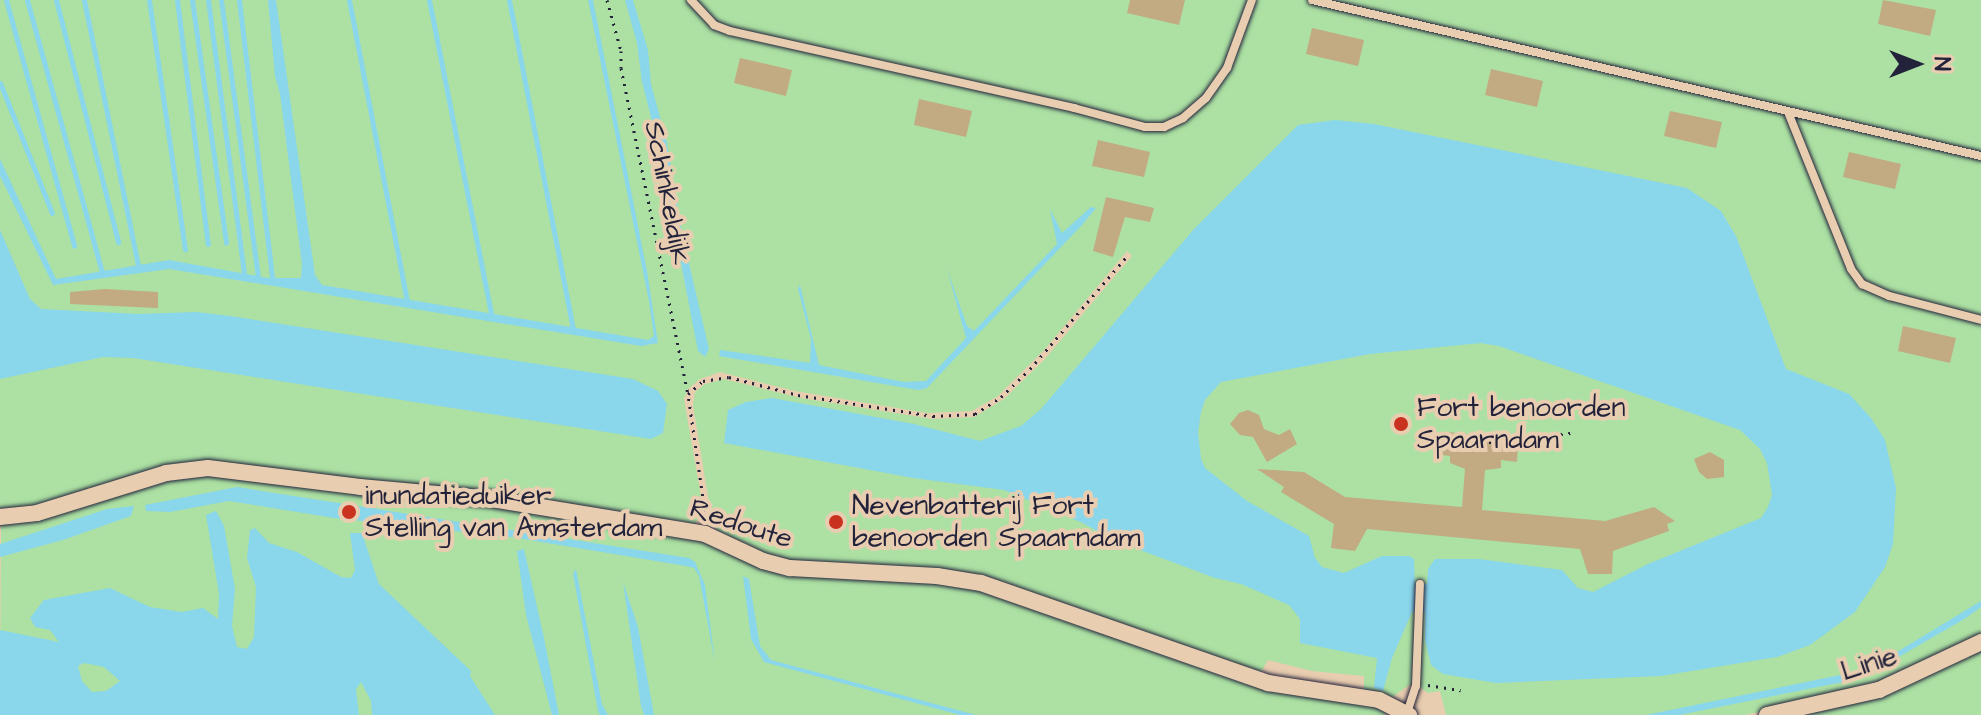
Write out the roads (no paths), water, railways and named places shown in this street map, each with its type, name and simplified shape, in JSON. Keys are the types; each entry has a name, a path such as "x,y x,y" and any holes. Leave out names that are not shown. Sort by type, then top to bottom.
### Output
{"street":[{"name":"Redoute","path":"0,517 37,513 166,473 208,468 373,489 467,495 705,534 763,561 790,568 937,576 981,583 1268,683 1374,698 1408,714"},
{"name":"Linie","path":"1767,715 1879,690 1981,642"}],"lane":[{"path":"691,0 714,25 730,31 1074,108 1145,127 1164,127 1183,118 1206,98 1227,68 1252,0"},
{"path":"1312,0 1424,23 1981,156"},
{"path":"1788,112 1851,269 1862,284 1889,296 1981,320"},
{"path":"1408,714 1416,686 1420,584"}],"water":[{"path":"268,0 276,0 315,275 322,285 648,340 654,336 649,301 588,0 593,0 647,271 658,343 641,346 169,269 53,285 0,176 0,159 56,279 169,260 268,278 301,278 302,264 275,76"},
{"path":"625,0 633,0 648,50 651,84 667,143 683,238 709,349 705,357 698,351 657,140 642,82 637,43"},
{"path":"1335,120 1374,124 1687,188 1721,211 1736,236 1786,369 1849,394 1871,418 1885,440 1896,488 1893,544 1885,567 1855,612 1810,645 1777,657 1661,676 1496,683 1443,674 1431,665 1425,640 1425,613 1412,612 1392,658 1383,691 1374,688 1377,658 1300,643 1300,619 1289,605 1241,584 1215,578 1111,539 1083,523 1004,490 913,478 724,443 728,410 746,402 772,398 914,424 980,441 1021,426 1041,409 1194,229 1298,125","holes":["1481,343 1499,346 1740,430 1760,449 1767,463 1772,495 1768,507 1761,518 1648,564 1593,592 1578,588 1562,570 1479,559 1435,559 1428,569 1427,584 1415,583 1414,559 1409,556 1382,556 1344,573 1322,567 1315,558 1309,536 1247,501 1205,468 1201,459 1198,432 1201,412 1205,400 1221,382 1370,354"]},
{"path":"1091,207 1096,208 1082,225 927,388 918,390 719,356 720,350 810,363 811,339 798,289 800,285 819,365 904,382 926,381 966,338 947,269 967,326 974,331 1057,244 1050,209 1062,233"},
{"path":"0,230 30,299 41,309 139,314 196,312 230,316 633,379 658,391 667,404 663,433 651,439 133,358 103,357 0,379"},
{"path":"237,487 689,558 695,562 705,585 715,663 699,576 694,568 511,537 334,518 229,501 170,512 146,511 145,505"},
{"path":"134,506 131,516 63,540 0,557 0,544 107,509"},
{"path":"216,511 224,526 235,589 232,626 237,647 247,649 254,637 256,587 247,558 250,530 255,528 269,543 297,552 341,577 351,578 355,570 350,533 362,533 379,584 471,671 470,676 495,715 372,715 371,701 361,682 356,689 359,715 0,715 0,630 59,642 50,630 35,627 30,618 44,600 110,588 150,607 182,612 203,608 218,619 219,594 206,515","holes":["84,663 104,667 120,681 106,691 92,692 82,681 78,666"]},
{"path":"524,549 559,715 552,715 526,615 517,551"},
{"path":"576,569 602,704 608,715 600,715 598,711 573,574"},
{"path":"743,576 749,579 760,646 771,660 976,715 960,715 764,662 751,639"},
{"path":"623,582 638,627 654,715 644,715 641,706"},
{"path":"1981,601 1981,607 1966,618 1890,662 1843,682 1679,715 1646,715 1855,672 1887,658"}],"waterway":[{"path":"6,0 74,246"},
{"path":"27,0 102,272"},
{"path":"56,0 118,242"},
{"path":"84,0 138,265"},
{"path":"149,0 185,249"},
{"path":"177,0 208,244"},
{"path":"192,0 226,243"},
{"path":"208,0 244,273"},
{"path":"221,0 258,276"},
{"path":"239,0 272,278"},
{"path":"349,0 407,301"},
{"path":"429,0 491,314"},
{"path":"509,0 573,329"},
{"path":"0,83 52,213"}],"place":[{"name":"Fort benoorden Spaarndam","path":"1401,424"},
{"name":"inundatieduiker Stelling van Amsterdam","path":"349,512"},
{"name":"Nevenbatterij Fort benoorden Spaarndam","path":"836,522"}]}
